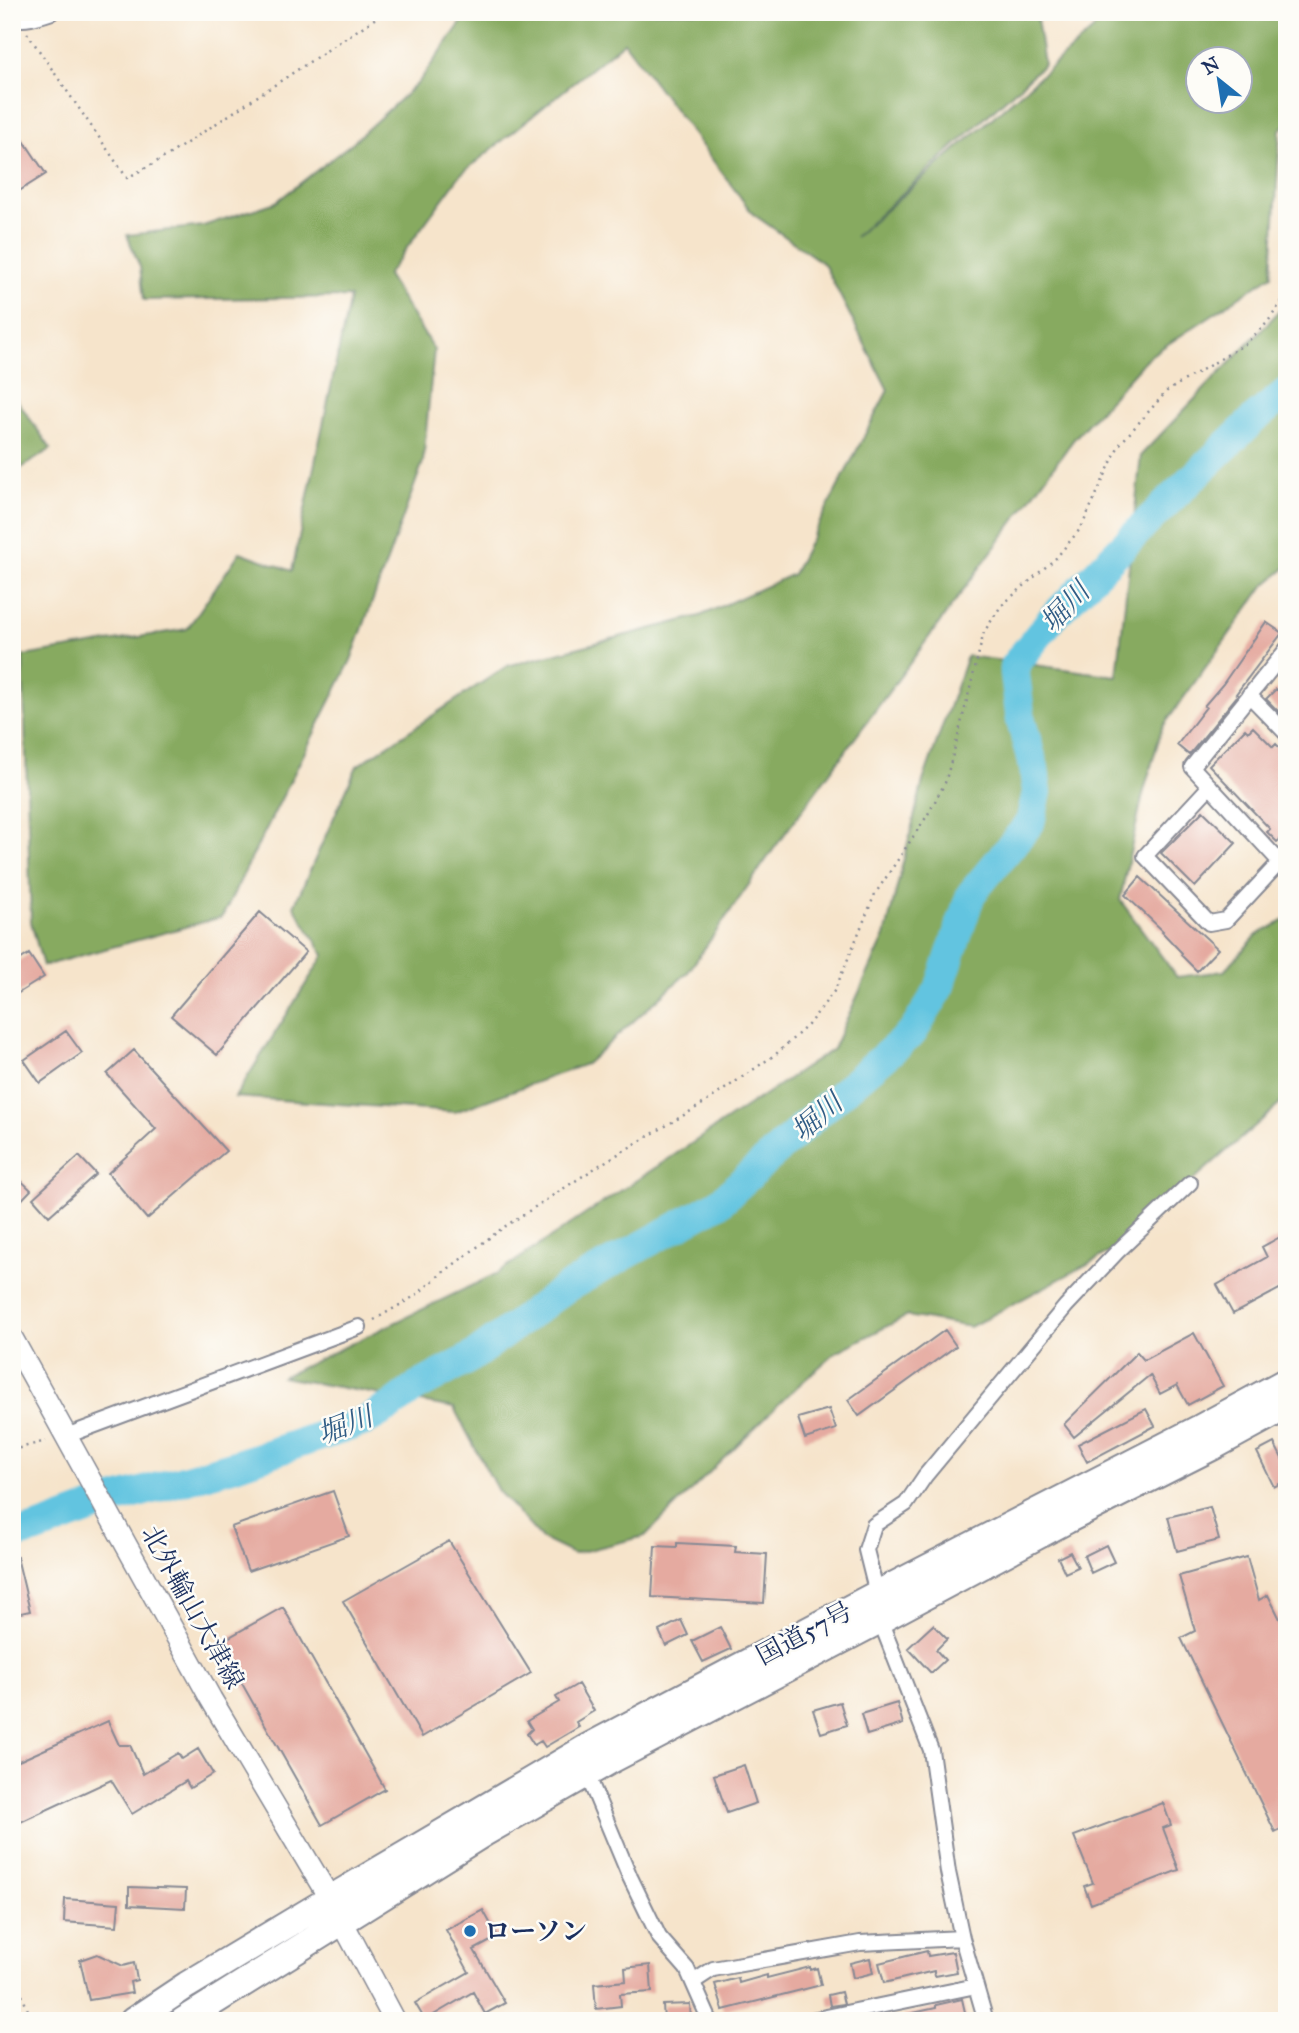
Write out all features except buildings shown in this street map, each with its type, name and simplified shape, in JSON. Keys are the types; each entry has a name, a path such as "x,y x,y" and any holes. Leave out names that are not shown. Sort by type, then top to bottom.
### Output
{"highway":[{"name":"国道57号","path":"336,1910 484,1833 686,1720 879,1607 1287,1381"},
{"name":"国道57号","path":"336,1910 588,1747 1067,1520 1287,1406"},
{"path":"133,2021 187,1985 336,1910"},
{"path":"183,2021 336,1910"}],"main road":[{"name":"北外輪山大津線","path":"12,1338 211,1699 336,1910 395,2021"}],"street":[{"path":"15,18 32,18 52,12"},
{"path":"1210,786 1145,856 1209,923 1226,920 1284,859 1192,767 1287,649"},
{"path":"1249,695 1287,734"},
{"path":"986,2021 962,1938 948,1872 931,1750 879,1607 866,1550 874,1525 906,1504 925,1476 1066,1306 1117,1252 1189,1183"},
{"path":"66,1436 359,1327"},
{"path":"587,1773 630,1877 659,1937 687,1969 710,2021"},
{"path":"694,1982 713,1969 860,1943 962,1938"},
{"path":"807,2021 976,1986"}],"path":[{"path":"15,18 127,178 167,156 385,12"},
{"path":"359,1327 383,1317 415,1296 503,1227 706,1102 776,1054 808,1025 835,990 875,894 927,816 944,783 984,632 1001,606 1056,558 1082,528 1119,445 1167,391 1245,344 1267,323 1287,294"},
{"path":"12,1450 66,1436"},
{"path":"12,1969 32,2021"}],"green space":[{"path":"469,12 1036,12 1044,64 855,237 1092,31 1106,12 1287,12 1287,124 1280,130 1272,275 1147,358 1074,439 773,850 688,972 586,1064 455,1112 235,1097 324,955 294,906 357,766 507,666 700,616 793,574 888,390 824,264 753,214 624,42 461,174 387,275 434,350 423,462 351,660 222,917 43,966 31,922 23,656 187,629 240,552 292,571 350,297 144,300 140,267 127,235 203,226 276,202 352,143 418,83"},
{"path":"1287,303 1287,567 1264,586 1162,728 1142,798 1120,900 1177,977 1224,971 1257,935 1287,919 1287,1098 1112,1251 970,1327 907,1316 836,1352 790,1393 645,1536 573,1554 542,1539 498,1491 454,1408 282,1377 496,1274 833,1049 885,936 923,781 967,656 1117,676 1141,455"},
{"path":"12,393 51,449 12,474"}],"waterway":[{"name":"堀川","path":"12,1536 117,1499 232,1466 365,1421 415,1388 472,1357 566,1288 719,1203 913,1032 939,989 971,894 1030,823 1037,792 1034,768 1021,721 1014,666 1053,617 1149,520 1255,418 1287,392"}],"place":[{"name":"ローソン","path":"470,1931"}]}
